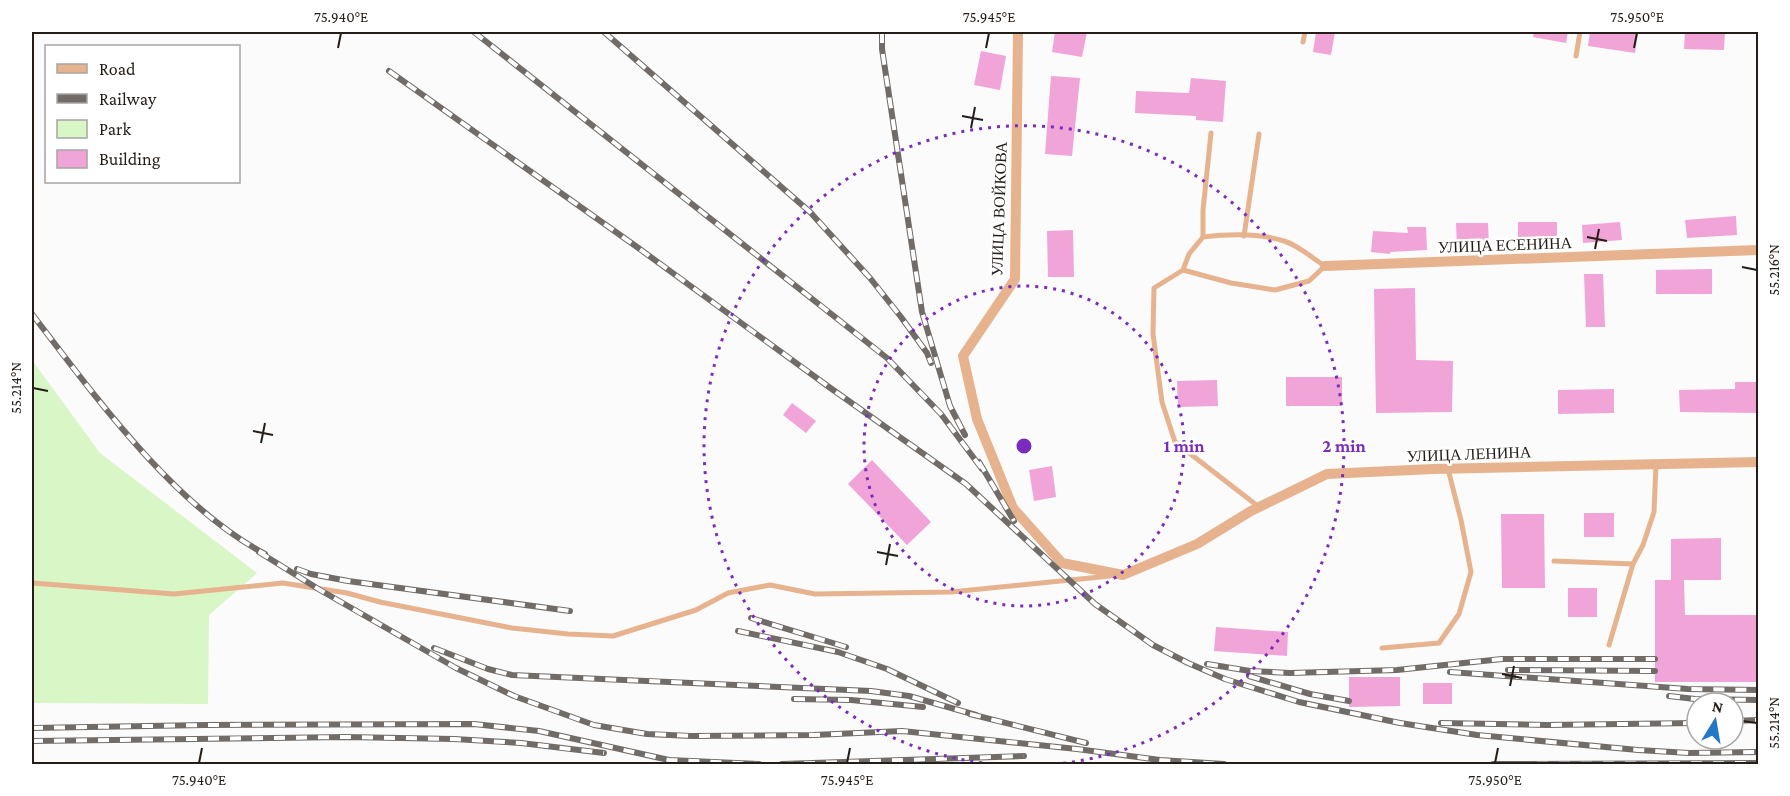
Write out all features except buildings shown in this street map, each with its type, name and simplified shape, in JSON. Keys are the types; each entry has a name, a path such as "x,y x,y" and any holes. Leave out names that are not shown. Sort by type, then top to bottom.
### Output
{"street":[{"name":"УЛИЦА ВОЙКОВА","path":"1018,32 1015,279 963,356 977,419 1013,508 1062,563 1123,575"},
{"name":"УЛИЦА ЕСЕНИНА","path":"1325,266 1758,250"},
{"name":"УЛИЦА ЛЕНИНА","path":"1123,575 1197,544 1259,507 1327,474 1758,462"}],"lane":[{"path":"1303,42 1305,32"},
{"path":"1576,56 1580,32"},
{"path":"1211,133 1203,210 1203,237 1189,254 1183,270 1154,288 1153,334 1162,402 1175,442 1259,507"},
{"path":"1244,236 1259,134"},
{"path":"1183,270 1222,281 1275,290 1309,281 1325,266 1286,242 1227,234 1203,237"},
{"path":"1609,645 1633,564 1643,545 1654,512 1656,464"},
{"path":"1382,648 1439,643 1458,614 1472,572 1448,469"},
{"path":"1554,561 1633,564"},
{"path":"32,584 174,594 283,583 347,593 380,602 512,628 613,636 696,610 728,593 770,585 814,594 951,592 1123,575"}],"green space":[{"path":"32,360 100,453 257,573 209,615 208,704 32,703"}],"railway":[{"path":"474,32 887,358 941,414 982,469"},
{"path":"604,32 810,212 870,278 927,353 931,363"},
{"path":"882,32 882,49 922,312 950,406 965,435"},
{"path":"389,71 966,484 1095,604 1153,645 1188,663 1225,679 1299,702 1400,723 1477,735 1638,750 1689,753 1758,752"},
{"path":"32,314 109,413 167,478 231,533 265,554"},
{"path":"979,462 1014,521"},
{"path":"259,552 456,668 514,696 594,725 647,734 691,736 814,735 902,731 1160,760 1224,764"},
{"path":"297,569 348,581 570,611"},
{"path":"751,618 846,647"},
{"path":"738,631 838,652 887,669 958,703"},
{"path":"434,648 488,669 512,675 871,691 909,696 976,715"},
{"path":"1207,664 1250,671 1290,673 1397,670 1502,659 1655,659"},
{"path":"1508,670 1655,671"},
{"path":"1450,672 1688,689 1758,690"},
{"path":"1249,676 1310,694 1349,701"},
{"path":"1669,696 1695,699 1758,700"},
{"path":"794,699 851,700 923,707"},
{"path":"970,714 1086,743"},
{"path":"1745,721 1758,720"},
{"path":"1441,723 1547,725 1685,723"},
{"path":"32,728 474,724 539,731 669,760 759,764"},
{"path":"32,741 346,737 454,739 521,743 604,753"},
{"path":"782,764 1024,756"},
{"path":"1493,764 1758,763"}]}
